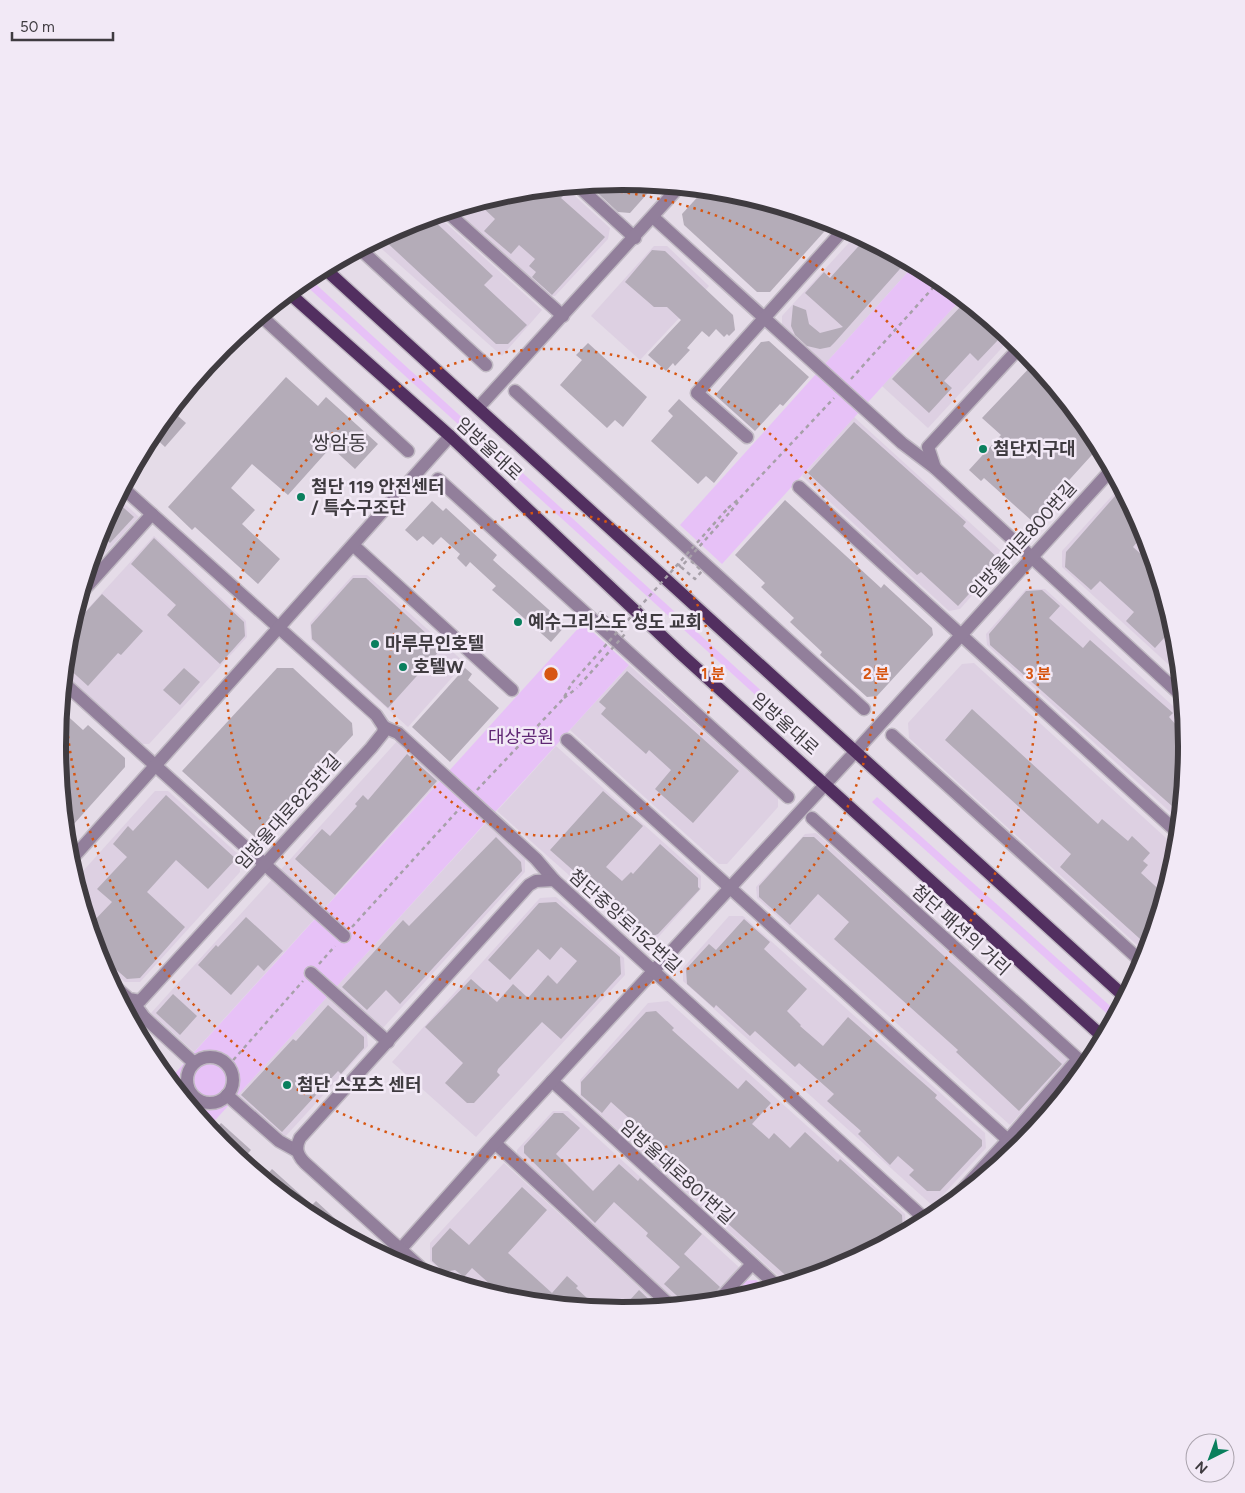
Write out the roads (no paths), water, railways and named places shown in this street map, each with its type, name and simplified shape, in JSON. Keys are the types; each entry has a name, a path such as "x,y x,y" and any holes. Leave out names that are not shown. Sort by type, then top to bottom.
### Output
{"main road":[{"name":"임방울대로","path":"330,274 1121,993"},
{"name":"임방울대로","path":"294,298 450,436 688,660 1099,1033"}],"street":[{"path":"584,191 635,238"},
{"path":"478,408 675,193"},
{"path":"453,217 563,316"},
{"path":"653,217 902,443 935,468 1176,690"},
{"path":"747,437 697,393 839,235"},
{"path":"365,254 486,365"},
{"path":"266,320 408,451"},
{"path":"935,468 928,447 1015,352"},
{"path":"515,391 864,709"},
{"path":"77,853 450,436"},
{"name":"임방울대로800번길","path":"825,785 1107,474"},
{"path":"438,479 788,797"},
{"path":"800,487 1172,828"},
{"path":"128,492 376,715 384,727 398,733 470,798 536,859 554,880"},
{"path":"92,581 152,514"},
{"path":"353,545 512,690"},
{"path":"69,688 344,936"},
{"name":"임방울대로825번길","path":"134,1002 140,1001 146,995 375,743 384,727"},
{"path":"892,735 1137,957"},
{"path":"567,740 1012,1144"},
{"path":"396,1254 495,1143 825,785"},
{"name":"첨단 패션의 거리","path":"812,818 1081,1062"},
{"name":"첨단중앙로152번길","path":"297,1151 300,1138 529,885 536,881 554,880 654,969 921,1216"},
{"path":"311,973 388,1042"},
{"path":"125,994 134,1002 144,1017 194,1063"},
{"path":"193,1099 187,1082 189,1070 194,1063 211,1057 223,1061 228,1066 233,1077 227,1095 216,1102 195,1102"},
{"name":"임방울대로801번길","path":"552,1081 772,1282"},
{"path":"1029,1126 1067,1081"},
{"path":"227,1095 279,1142 297,1151 304,1163 415,1262"},
{"path":"495,1143 666,1301"},
{"path":"725,1293 752,1264"}],"place":[{"name":"첨단지구대","path":"983,449"},
{"name":"첨단 119 안전센터 / 특수구조단","path":"301,497"},
{"name":"예수그리스도 성도 교회","path":"518,622"},
{"name":"마루무인호텔","path":"375,644"},
{"name":"호텔W","path":"403,667"},
{"name":"첨단 스포츠 센터","path":"287,1085"}],"district":[{"name":"쌍암동","path":"339,443"}],"park label":[{"name":"대상공원","path":"521,737"}]}
